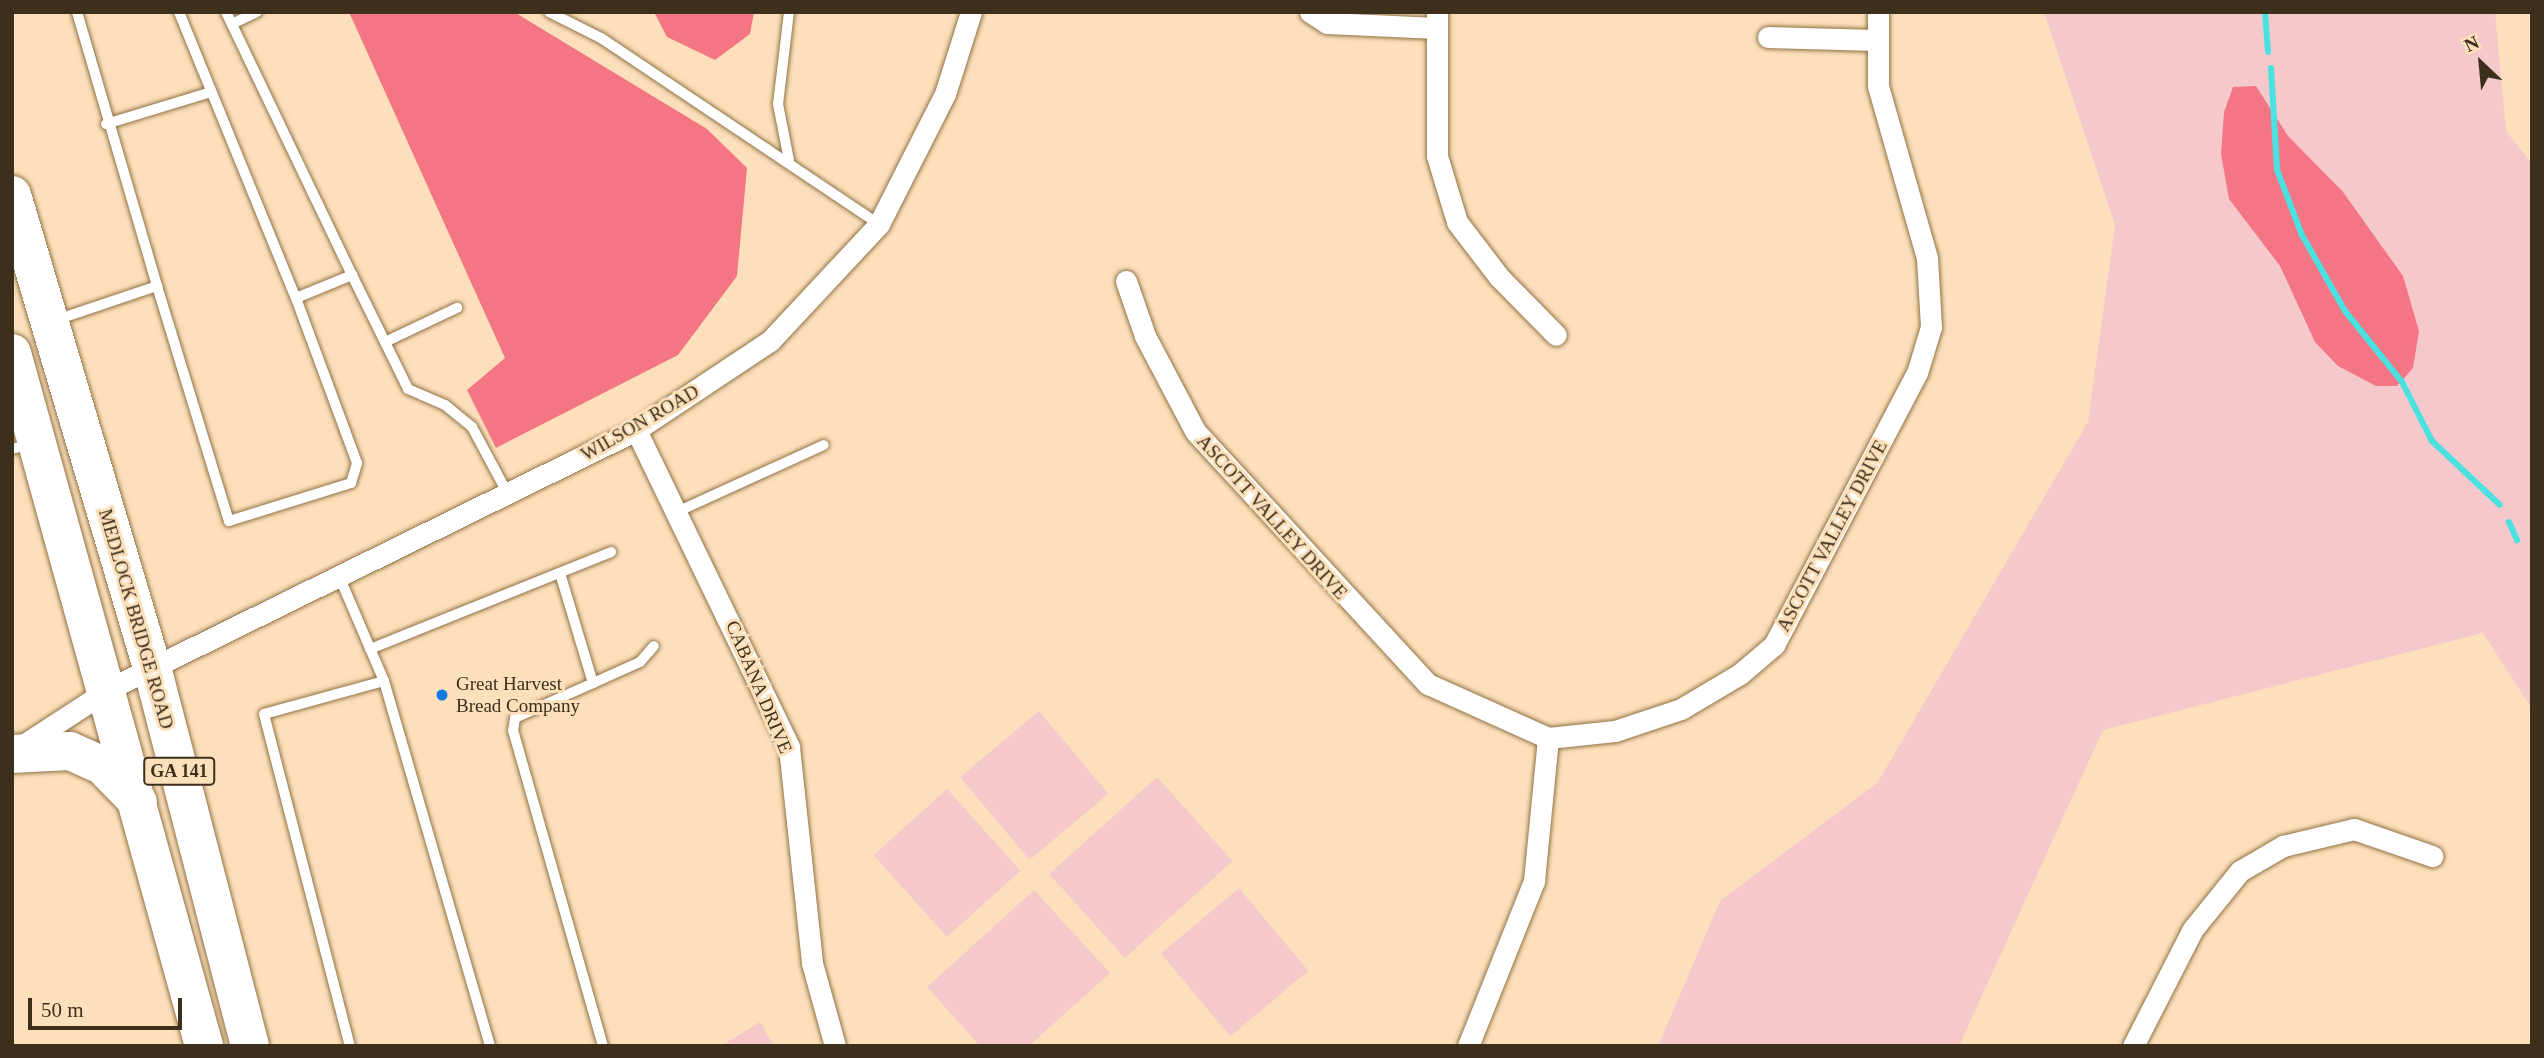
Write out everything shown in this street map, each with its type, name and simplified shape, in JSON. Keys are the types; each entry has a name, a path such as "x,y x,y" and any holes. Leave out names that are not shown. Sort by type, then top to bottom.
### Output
{"highway":[{"name":"MEDLOCK BRIDGE ROAD","path":"12,195 152,667 252,1032"},
{"name":"GA 141","path":"12,353 25,445 108,689 204,1046"},
{"path":"12,753 47,749 90,759 139,803"}],"street":[{"name":"WILSON ROAD","path":"12,753 108,689 636,430 771,341 879,224 945,94 971,12"},
{"path":"1310,12 1327,23 1437,20 1437,156 1457,222 1499,277 1556,334"},
{"name":"ASCOTT VALLEY DRIVE","path":"1126,281 1145,336 1195,431 1366,623 1428,684 1548,738 1615,731 1681,709 1740,674 1774,645 1917,373 1931,327 1927,258 1878,86 1875,40 1878,12"},
{"path":"1768,37 1875,40"},
{"name":"CABANA DRIVE","path":"636,430 679,511 789,747 812,962 835,1046"},
{"path":"1468,1046 1534,881 1548,738"},
{"path":"2133,1046 2193,929 2240,871 2283,846 2354,829 2432,856"}],"lane":[{"path":"77,12 106,124 229,522 351,483 357,463 296,298 179,12"},
{"path":"226,12 408,388 445,405 472,427 508,494"},
{"path":"232,24 257,12"},
{"path":"549,12 601,38 725,127 789,160 879,224"},
{"path":"789,12 778,104 789,160"},
{"path":"106,124 211,92"},
{"path":"296,298 352,275"},
{"path":"50,322 157,286"},
{"path":"385,342 457,309"},
{"path":"679,511 824,445"},
{"path":"370,649 611,552"},
{"path":"560,573 593,683"},
{"path":"339,576 384,681 490,1046"},
{"path":"604,1046 513,731 515,719 640,663 654,646"},
{"path":"350,1046 264,714 384,681"}],"shaded area":[{"path":"349,12 514,12 707,129 747,168 737,276 678,355 496,448 467,390 505,358"},
{"path":"654,12 754,12 750,34 715,60 667,37"},
{"path":"2044,12 2495,12 2506,131 2532,164 2532,709 2483,633 2103,730 1959,1046 1658,1046 1720,901 1878,782 2088,422 2115,225"},
{"path":"2256,86 2288,136 2343,192 2403,276 2419,331 2413,368 2397,386 2376,386 2338,366 2315,342 2280,266 2229,199 2221,154 2224,112 2233,87"},
{"path":"1039,711 1108,794 1030,860 960,777"},
{"path":"1157,777 1233,861 1125,958 1049,874"},
{"path":"947,789 1021,871 947,937 873,855"},
{"path":"1239,888 1308,971 1230,1036 1161,954"},
{"path":"1034,890 1110,973 1029,1046 980,1046 927,987"},
{"path":"760,1022 774,1046 721,1046"}],"waterway":[{"path":"2265,12 2268,52"},
{"path":"2271,68 2277,170 2302,235 2345,311 2402,382 2432,441 2500,505"},
{"path":"2509,522 2517,540"}],"place":[{"name":"Great Harvest Bread Company","path":"442,695"}]}
